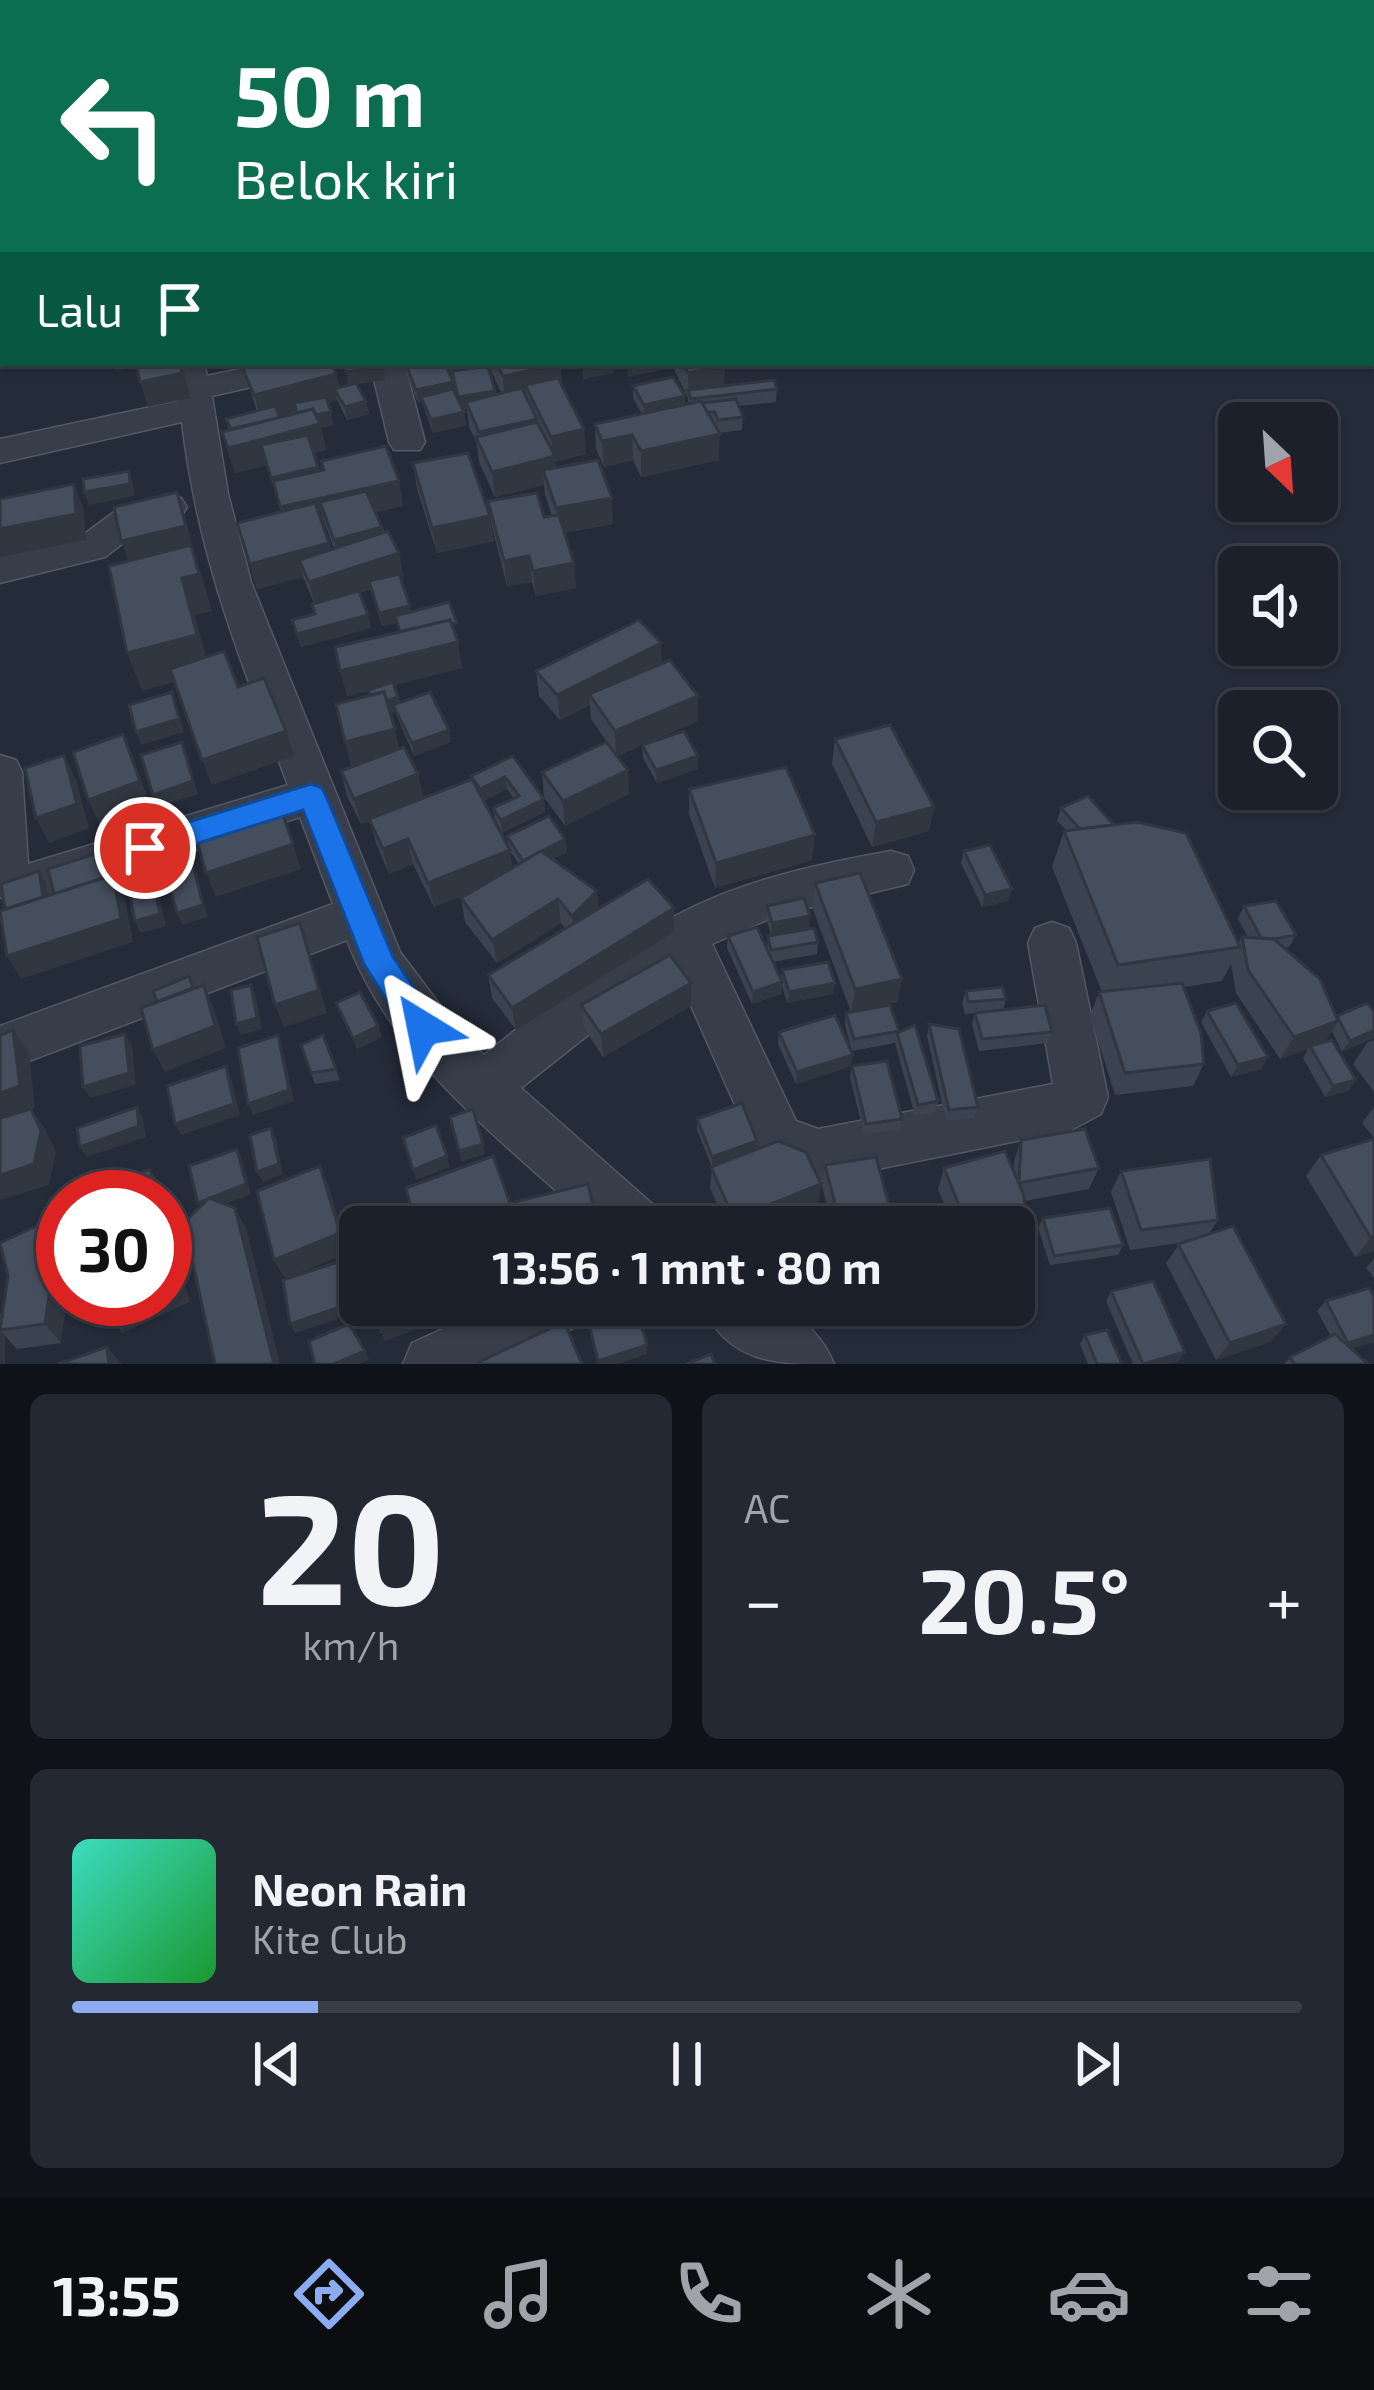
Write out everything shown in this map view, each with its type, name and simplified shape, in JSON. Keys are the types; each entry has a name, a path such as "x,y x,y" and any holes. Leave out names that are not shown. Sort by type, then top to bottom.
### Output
{"street":[{"path":"0,451 193,387 299,366"},
{"path":"388,366 407,442"},
{"path":"193,387 209,494 231,582 380,964 402,999 481,1089 613,1206"},
{"path":"0,569 92,548 127,521 209,494"},
{"path":"0,772 5,874 20,886 311,796"},
{"path":"481,1089 646,959 685,935 766,898 891,870"},
{"path":"0,1049 361,914"},
{"path":"685,935 777,1139 818,1154 1072,1106 1082,1096 1052,943"},
{"path":"434,1364 515,1326"},
{"path":"757,1326 804,1364"}],"building":[{"path":"137,366 181,366 182,373 140,382"},
{"path":"332,366 336,374 254,395 243,369"},
{"path":"345,366 383,367 346,372"},
{"path":"406,366 446,366 453,382 416,390"},
{"path":"488,366 495,391 458,397 452,371"},
{"path":"498,366 550,366 503,376"},
{"path":"684,366 725,366 688,373"},
{"path":"673,377 685,396 644,405 633,386"},
{"path":"558,378 584,429 551,437 525,385"},
{"path":"774,380 777,389 691,399 688,390"},
{"path":"356,383 366,401 345,407 334,389"},
{"path":"522,388 537,419 479,432 466,402"},
{"path":"453,389 464,412 431,420 421,397"},
{"path":"326,397 331,412 297,413 294,403"},
{"path":"736,399 743,417 718,420 702,403"},
{"path":"701,401 720,434 641,451 632,435 602,441 595,424"},
{"path":"275,406 279,415 291,415 231,429 226,419"},
{"path":"313,409 320,424 228,448 222,432"},
{"path":"537,422 555,456 492,472 476,437"},
{"path":"308,435 318,467 271,478 261,445"},
{"path":"386,446 399,481 280,507 273,481 324,470 321,461"},
{"path":"468,453 490,516 432,528 413,463"},
{"path":"598,460 612,498 556,508 543,470"},
{"path":"129,471 130,484 84,492 83,479"},
{"path":"74,484 76,514 0,529 0,499"},
{"path":"366,491 382,527 334,540 320,502"},
{"path":"177,492 186,526 121,541 114,507"},
{"path":"537,493 544,517 559,515 574,563 533,571 529,556 504,561 488,501"},
{"path":"315,503 329,543 250,564 237,523"},
{"path":"388,531 399,553 309,582 299,560"},
{"path":"191,545 199,574 182,578 197,635 127,653 109,566"},
{"path":"399,574 410,606 379,613 369,581"},
{"path":"359,591 368,615 297,634 292,620 315,614 312,604"},
{"path":"449,602 457,623 450,620 400,632 395,616"},
{"path":"450,620 458,642 340,671 335,647"},
{"path":"639,620 661,643 557,695 536,671"},
{"path":"224,651 238,687 264,678 286,731 202,760 170,669"},
{"path":"670,660 698,696 615,731 589,694"},
{"path":"393,682 398,697 387,701 384,692 370,695 368,690"},
{"path":"172,692 179,719 136,732 129,705"},
{"path":"384,692 395,729 345,742 336,704"},
{"path":"430,692 449,730 412,743 393,705"},
{"path":"890,725 934,807 876,822 835,739"},
{"path":"684,731 698,756 656,770 642,745"},
{"path":"123,734 140,781 88,800 73,752"},
{"path":"182,742 193,781 153,795 141,755"},
{"path":"606,742 628,770 563,801 542,772"},
{"path":"404,747 418,774 354,799 341,771"},
{"path":"64,755 77,804 36,818 25,768"},
{"path":"513,756 544,799 501,820 493,808 519,796 505,777 480,789 471,776"},
{"path":"786,767 815,835 716,863 689,789"},
{"path":"472,779 510,850 428,883 408,839 383,849 369,819"},
{"path":"1088,796 1114,825 1080,829 1061,808"},
{"path":"280,806 293,844 206,873 195,834"},
{"path":"549,816 565,839 523,861 507,836"},
{"path":"1137,822 1186,833 1240,947 1118,965 1064,831"},
{"path":"990,845 1012,889 985,895 964,851"},
{"path":"107,850 113,875 54,894 48,869"},
{"path":"541,851 597,891 572,916 558,899 492,940 461,898"},
{"path":"190,853 203,905 177,913 163,862"},
{"path":"151,870 160,914 135,921 126,877"},
{"path":"39,871 43,897 5,909 1,884"},
{"path":"860,873 902,979 855,989 815,883"},
{"path":"113,875 121,919 7,956 0,911"},
{"path":"648,879 674,908 512,1008 488,975"},
{"path":"804,898 810,916 772,923 767,906"},
{"path":"1276,901 1296,935 1261,938 1244,906"},
{"path":"300,923 319,990 275,1005 257,937"},
{"path":"757,927 782,982 753,992 728,936"},
{"path":"814,928 818,942 771,950 768,936"},
{"path":"1242,937 1274,939 1320,979 1338,1021 1294,1037 1248,970"},
{"path":"670,955 691,983 601,1034 581,1005"},
{"path":"828,962 835,983 789,992 782,970"},
{"path":"189,976 193,988 157,1002 153,991"},
{"path":"1182,983 1201,1033 1204,1064 1125,1073 1099,992"},
{"path":"204,985 215,1026 153,1050 141,1008"},
{"path":"251,985 257,1018 236,1024 231,990"},
{"path":"1002,987 1006,999 968,1002 966,991"},
{"path":"360,992 378,1026 353,1038 336,1003"},
{"path":"1236,1003 1268,1057 1238,1065 1207,1011"},
{"path":"1367,1003 1374,1011 1374,1030 1350,1041 1337,1016"},
{"path":"890,1005 899,1031 854,1039 846,1013"},
{"path":"1045,1005 1052,1032 982,1039 975,1013"},
{"path":"835,1015 853,1055 797,1072 779,1032"},
{"path":"929,1024 959,1029 978,1107 949,1110"},
{"path":"915,1025 938,1101 918,1105 897,1033"},
{"path":"13,1030 20,1086 0,1093 0,1035"},
{"path":"125,1034 129,1073 83,1087 80,1046"},
{"path":"278,1035 289,1090 248,1104 238,1048"},
{"path":"323,1035 336,1069 311,1073 301,1045"},
{"path":"1332,1040 1356,1080 1333,1086 1310,1046"},
{"path":"887,1061 902,1119 866,1124 852,1066"},
{"path":"226,1066 234,1104 175,1124 167,1086"},
{"path":"742,1103 757,1141 712,1157 697,1119"},
{"path":"137,1107 139,1126 80,1147 77,1128"},
{"path":"31,1109 41,1131 34,1164 0,1175 0,1118"},
{"path":"473,1109 483,1144 459,1151 450,1117"},
{"path":"436,1125 447,1156 413,1170 403,1138"},
{"path":"271,1128 279,1164 257,1172 250,1135"},
{"path":"1085,1129 1099,1168 1019,1183 1021,1140"},
{"path":"1374,1139 1374,1237 1371,1238 1321,1155"},
{"path":"778,1141 806,1152 821,1184 766,1206 728,1206 711,1167"},
{"path":"237,1149 246,1184 198,1203 189,1166"},
{"path":"1005,1151 1025,1206 959,1206 944,1168"},
{"path":"493,1156 510,1203 411,1206 406,1188"},
{"path":"876,1157 889,1206 836,1206 825,1165"},
{"path":"1210,1159 1218,1220 1141,1230 1121,1171"},
{"path":"320,1166 339,1233 274,1260 257,1191"},
{"path":"588,1184 593,1206 511,1206"},
{"path":"209,1198 235,1208 274,1364 215,1364 192,1259 192,1215"},
{"path":"1110,1208 1123,1245 1054,1256 1043,1218"},
{"path":"36,1226 36,1325 0,1330 8,1276 0,1243"},
{"path":"1233,1226 1286,1324 1230,1343 1178,1244"},
{"path":"339,1262 339,1307 290,1324 283,1280"},
{"path":"1153,1281 1185,1352 1143,1364 1111,1291"},
{"path":"1369,1288 1374,1296 1374,1335 1348,1343 1326,1301"},
{"path":"350,1326 365,1351 334,1364 315,1364 309,1341"},
{"path":"556,1326 566,1326 582,1364 480,1364"},
{"path":"590,1326 642,1326 647,1345 598,1361"},
{"path":"1107,1330 1122,1364 1097,1364 1085,1335"},
{"path":"1335,1334 1368,1364 1294,1364 1290,1357"},
{"path":"107,1347 109,1364 58,1364"},
{"path":"711,1354 715,1364 686,1364"}],"route":[{"path":"145,848 311,796 380,964 423,1028"}]}
